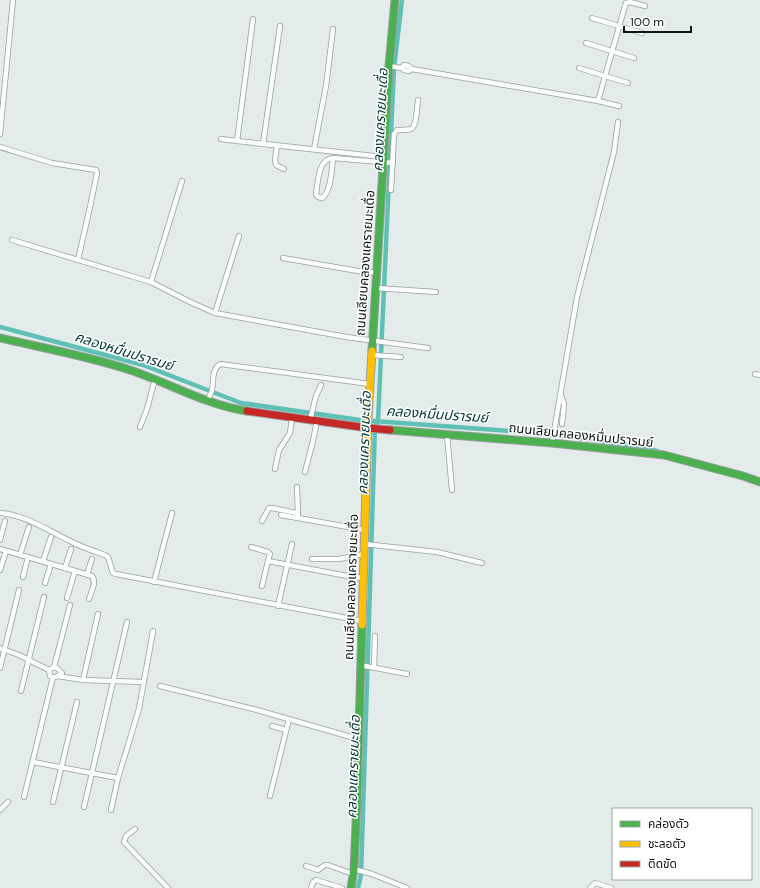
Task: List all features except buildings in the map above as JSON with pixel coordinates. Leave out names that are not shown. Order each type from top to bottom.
[{"type":"street","points":[[0,134],[13,0]]},
{"type":"street","name":"ถนนเลียบคลองแครายมะเดื่อ","points":[[351,888],[357,871],[358,739],[368,666],[362,621],[364,554],[369,545],[365,530],[371,425],[370,384],[376,356],[377,341],[380,288],[377,273],[387,162],[395,0]]},
{"type":"street","points":[[598,100],[626,3],[630,2],[645,6]]},
{"type":"street","points":[[592,18],[642,34]]},
{"type":"street","points":[[237,141],[253,19]]},
{"type":"street","points":[[263,144],[280,26]]},
{"type":"street","points":[[314,149],[324,94],[333,28]]},
{"type":"street","points":[[586,43],[634,58]]},
{"type":"street","points":[[392,66],[409,71],[412,69],[598,100],[619,106]]},
{"type":"street","points":[[579,68],[628,83]]},
{"type":"street","points":[[391,190],[387,162],[395,131],[413,128],[418,100]]},
{"type":"street","points":[[553,439],[578,297],[614,152],[618,122]]},
{"type":"street","points":[[221,139],[314,149],[387,162]]},
{"type":"street","points":[[277,146],[275,160],[276,165],[284,169]]},
{"type":"street","points":[[0,147],[52,163],[96,170],[90,208],[78,260]]},
{"type":"street","points":[[333,158],[328,189],[324,197],[318,197],[316,194],[320,172],[324,162],[328,158],[333,158],[387,162]]},
{"type":"street","points":[[320,172],[331,174]]},
{"type":"street","points":[[151,282],[182,181]]},
{"type":"street","points":[[215,313],[239,236]]},
{"type":"street","points":[[12,240],[151,282],[215,313],[377,341],[428,348]]},
{"type":"street","points":[[282,258],[377,273]]},
{"type":"street","points":[[380,288],[436,292]]},
{"type":"street","name":"ถนนเลียบคลองหมื่นปรารมย์","points":[[0,338],[130,370],[209,398],[227,407],[239,410],[292,418],[312,417],[447,434],[553,439],[664,455],[760,482]]},
{"type":"street","points":[[376,356],[401,358]]},
{"type":"street","points":[[209,398],[212,390],[216,366],[220,364],[370,384]]},
{"type":"street","points":[[140,427],[149,403],[155,380]]},
{"type":"street","points":[[306,472],[311,452],[312,417],[321,385]]},
{"type":"street","points":[[561,395],[564,404],[562,424]]},
{"type":"street","points":[[275,469],[279,450],[290,433],[292,418]]},
{"type":"street","points":[[447,434],[452,490]]},
{"type":"street","points":[[296,487],[297,513],[299,518]]},
{"type":"street","points":[[262,521],[269,508],[297,513]]},
{"type":"street","points":[[0,513],[39,524],[70,541],[105,555],[108,557],[112,573],[362,621]]},
{"type":"street","points":[[154,582],[172,513]]},
{"type":"street","points":[[281,515],[365,530]]},
{"type":"street","points":[[0,540],[5,521]]},
{"type":"street","points":[[20,555],[29,527]]},
{"type":"street","points":[[43,562],[51,537]]},
{"type":"street","points":[[278,606],[292,544]]},
{"type":"street","points":[[369,545],[436,552],[482,563]]},
{"type":"street","points":[[251,547],[270,554],[262,586]]},
{"type":"street","points":[[0,549],[92,576],[94,578],[94,582],[89,600]]},
{"type":"street","points":[[66,568],[71,549]]},
{"type":"street","points":[[0,570],[6,551]]},
{"type":"street","points":[[312,559],[339,559],[364,554]]},
{"type":"street","points":[[23,577],[28,557]]},
{"type":"street","points":[[87,574],[92,559]]},
{"type":"street","points":[[268,561],[363,578]]},
{"type":"street","points":[[45,584],[50,564]]},
{"type":"street","points":[[67,598],[75,571]]},
{"type":"street","points":[[0,668],[2,649],[19,590]]},
{"type":"street","points":[[21,691],[44,597]]},
{"type":"street","points":[[49,670],[54,667],[70,605]]},
{"type":"street","points":[[83,680],[98,614]]},
{"type":"street","points":[[84,807],[127,622]]},
{"type":"street","points":[[111,810],[118,778],[139,709],[153,631]]},
{"type":"street","points":[[375,636],[368,666],[406,674]]},
{"type":"street","points":[[2,649],[29,659],[49,670],[49,673],[53,677]]},
{"type":"street","points":[[54,667],[62,673],[58,676]]},
{"type":"street","points":[[53,677],[58,676],[83,680],[113,682],[144,682]]},
{"type":"street","points":[[24,797],[53,677]]},
{"type":"street","points":[[160,686],[289,719],[358,739]]},
{"type":"street","points":[[53,802],[77,702]]},
{"type":"street","points":[[270,796],[289,719]]},
{"type":"street","points":[[272,726],[286,730]]},
{"type":"street","points":[[33,762],[118,778]]},
{"type":"street","points":[[0,810],[8,802]]},
{"type":"street","points":[[135,829],[126,836],[124,842],[168,888]]},
{"type":"street","points":[[306,866],[318,870],[325,865],[328,865],[357,871],[407,888]]},
{"type":"street","points":[[311,888],[313,882],[316,880],[342,888]]},
{"type":"street","points":[[590,888],[595,883],[611,888]]},
{"type":"waterway","name":"คลองแครายมะเดื่อ","points":[[358,888],[361,875],[375,426],[378,421],[394,68],[402,0]]},
{"type":"waterway","name":"คลองหมื่นปรารมย์","points":[[0,327],[143,365],[241,403],[360,420],[551,434],[657,451]]},
{"type":"traffic: fast","points":[[372,351],[389,66],[395,0]]},
{"type":"traffic: fast","points":[[0,338],[82,356],[114,365],[145,375],[202,399],[247,411]]},
{"type":"traffic: fast","points":[[390,430],[552,443],[664,455],[760,482]]},
{"type":"traffic: fast","points":[[351,888],[354,869],[357,801],[362,625]]},
{"type":"traffic: slow","points":[[362,625],[368,418],[372,351]]},
{"type":"traffic: jam","points":[[247,411],[390,430]]}]
